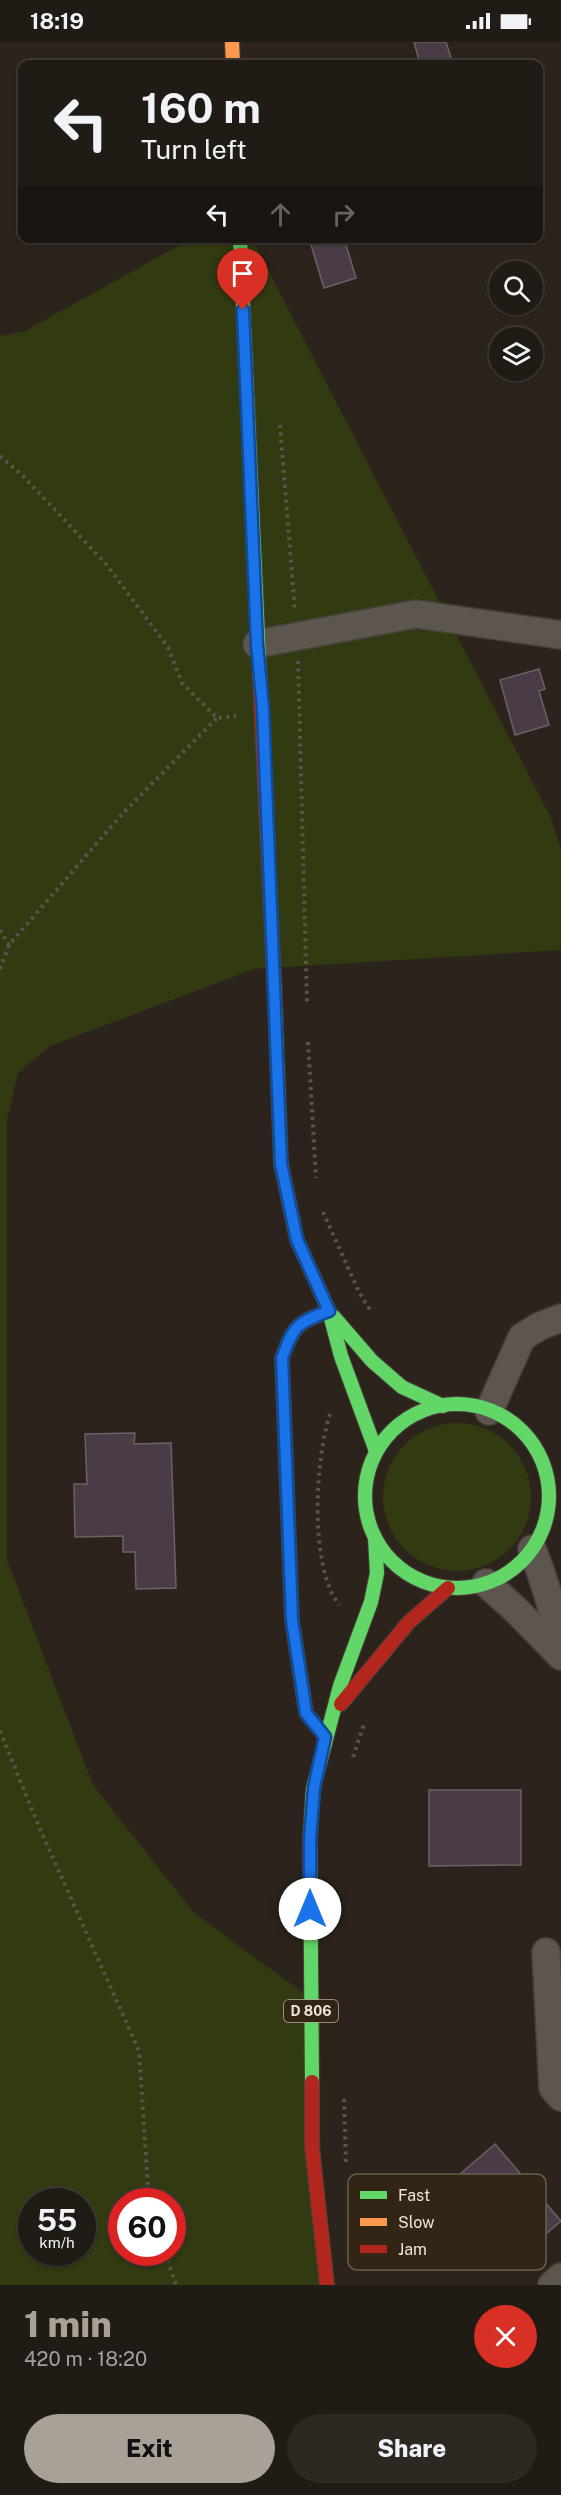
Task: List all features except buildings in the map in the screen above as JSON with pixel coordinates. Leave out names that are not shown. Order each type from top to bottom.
[{"type":"main road","points":[[232,42],[233,60]]},
{"type":"main road","points":[[240,243],[257,644],[263,709],[281,1164],[297,1240],[329,1311],[341,1356],[376,1451]]},
{"type":"main road","points":[[329,1311],[372,1361],[402,1387],[443,1406]]},
{"type":"main road","points":[[463,1405],[489,1411],[501,1415],[516,1426],[537,1450],[546,1475],[549,1494],[542,1532],[532,1549],[512,1570],[486,1583],[467,1588],[448,1588],[429,1584],[405,1571],[385,1553],[375,1538],[365,1503],[366,1485],[376,1451],[392,1432],[424,1410],[463,1405]]},
{"type":"main road","points":[[537,1450],[556,1449]]},
{"type":"main road","points":[[547,1514],[561,1506]]},
{"type":"main road","name":"D 806","points":[[327,2285],[312,2147],[310,1839],[314,1788],[325,1737],[340,1686],[371,1602],[377,1574],[375,1538]]},
{"type":"main road","name":"D 806","points":[[332,1715],[409,1622],[448,1588]]},
{"type":"street","points":[[257,644],[416,614],[561,635]]},
{"type":"street","points":[[489,1411],[522,1337],[540,1326],[561,1318]]},
{"type":"street","points":[[532,1549],[541,1569],[551,1610],[561,1634]]},
{"type":"street","points":[[486,1583],[561,1656]]},
{"type":"street","points":[[546,1952],[553,2088],[561,2097]]},
{"type":"street","points":[[552,2285],[561,2277]]},
{"type":"lane","points":[[325,1737],[306,1713],[292,1620],[282,1358],[292,1330],[313,1317],[329,1311]]},
{"type":"path","points":[[280,421],[297,638],[307,1012]]},
{"type":"path","points":[[0,456],[24,477],[105,563],[168,647],[182,683],[217,718]]},
{"type":"path","points":[[0,969],[9,945],[123,813],[217,718],[237,716],[263,709]]},
{"type":"path","points":[[0,930],[9,945]]},
{"type":"path","points":[[308,1035],[317,1188]]},
{"type":"path","points":[[322,1210],[359,1292],[375,1318]]},
{"type":"path","points":[[353,1386],[331,1411],[324,1432],[318,1474],[318,1519],[327,1585],[338,1605],[363,1620]]},
{"type":"path","points":[[351,1766],[360,1733],[366,1722]]},
{"type":"path","points":[[0,1731],[40,1829],[139,2051],[148,2188]]},
{"type":"path","points":[[344,2089],[346,2171]]},
{"type":"path","points":[[169,2266],[176,2285]]},
{"type":"green space","points":[[184,243],[254,243],[551,818],[561,850],[561,950],[254,969],[50,1046],[18,1073],[7,1120],[7,1560],[93,1785],[194,1913],[320,2005],[321,2285],[0,2285],[0,336],[23,332]]},
{"type":"green space","points":[[457,1423],[485,1429],[509,1445],[525,1469],[531,1497],[525,1525],[509,1549],[485,1565],[457,1571],[429,1565],[405,1549],[389,1525],[383,1497],[389,1469],[405,1445],[429,1429]]},
{"type":"traffic: fast","points":[[240,243],[260,681]]},
{"type":"traffic: fast","points":[[274,978],[281,1164],[297,1240],[329,1311],[341,1356],[376,1451]]},
{"type":"traffic: fast","points":[[334,1317],[372,1361],[402,1387],[443,1406]]},
{"type":"traffic: fast","points":[[457,1404],[492,1411],[522,1431],[542,1461],[549,1496],[542,1531],[522,1561],[492,1581],[457,1588],[422,1581],[392,1561],[372,1531],[365,1496],[372,1461],[392,1431],[422,1411],[457,1404]]},
{"type":"traffic: fast","points":[[312,2082],[310,1839],[313,1789],[340,1686],[371,1602],[377,1573],[375,1538]]},
{"type":"traffic: slow","points":[[232,42],[233,60]]},
{"type":"traffic: jam","points":[[260,681],[274,978]]},
{"type":"traffic: jam","points":[[341,1704],[409,1622],[448,1588]]},
{"type":"traffic: jam","points":[[312,2082],[312,2147],[327,2285]]},
{"type":"route","points":[[243,310],[257,644],[263,709],[281,1164],[297,1240],[329,1311],[313,1317],[292,1330],[282,1358],[292,1620],[306,1713],[325,1737],[314,1788],[310,1839],[310,1909]]}]
